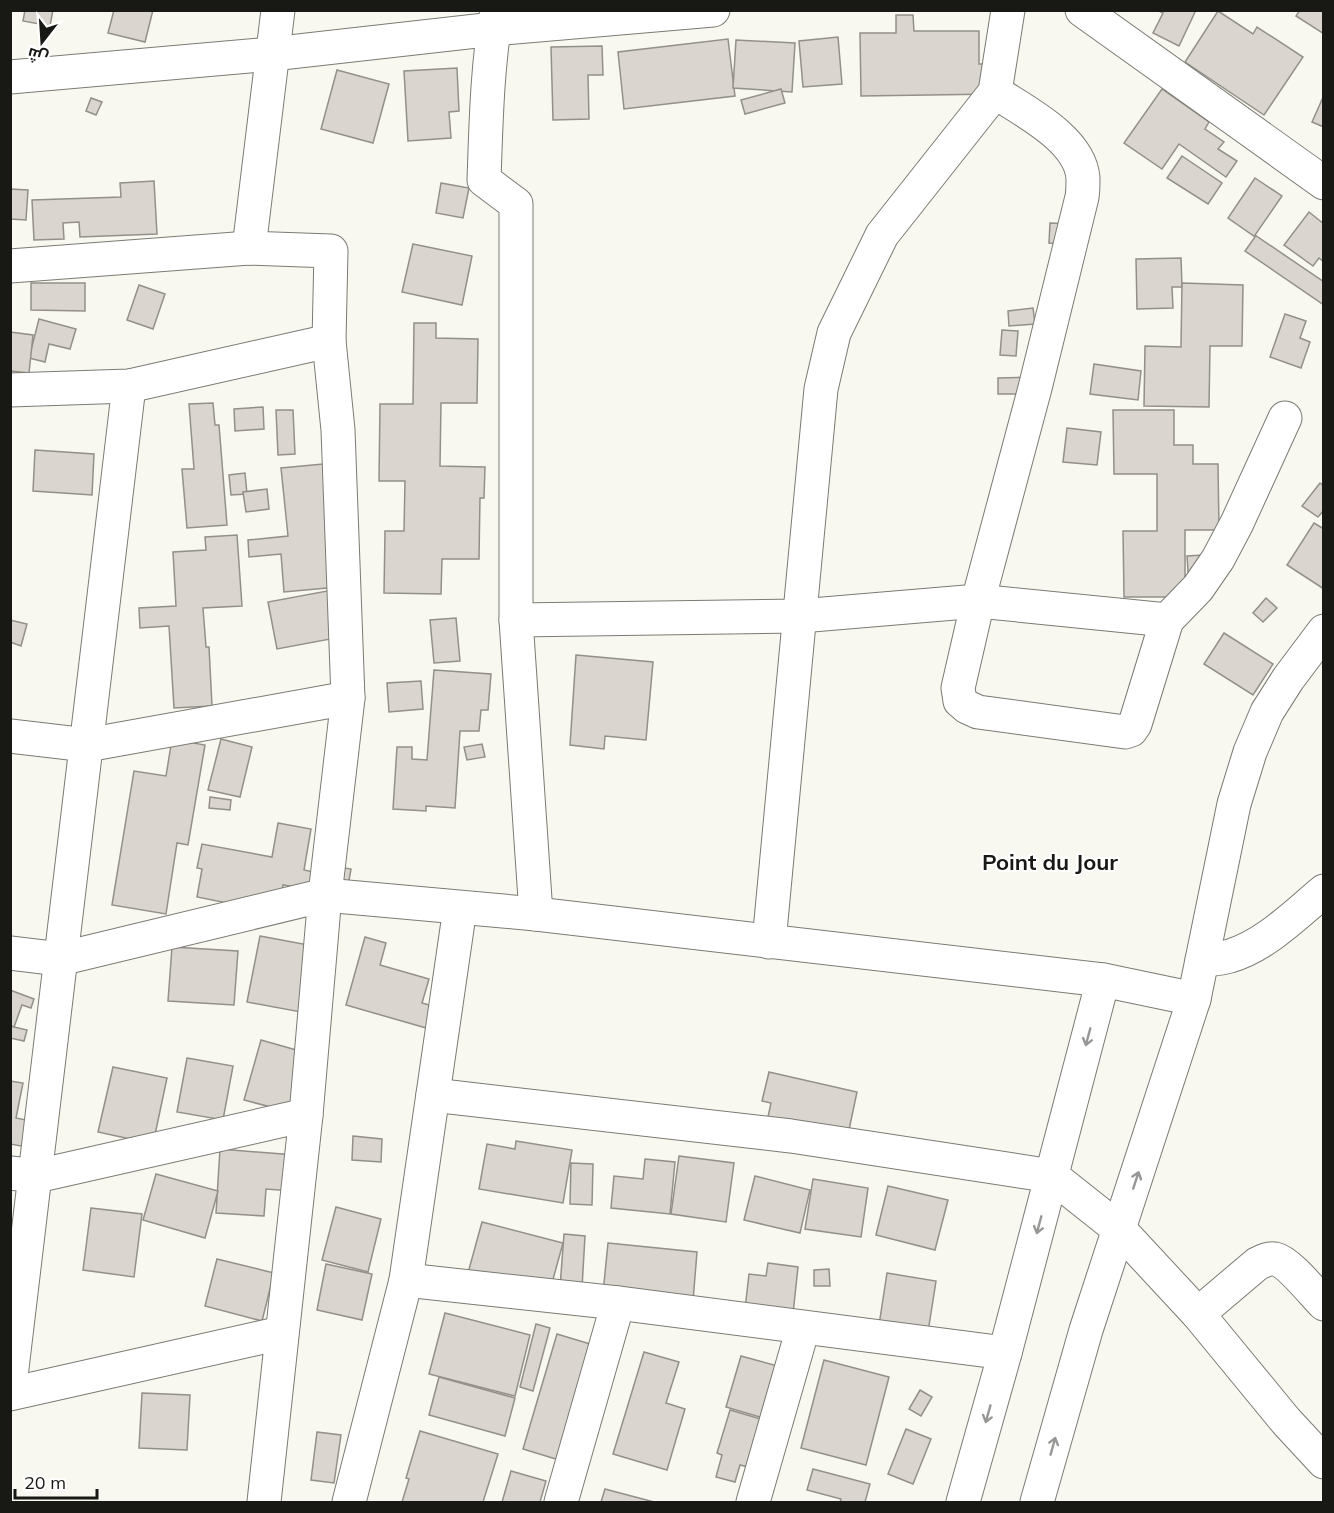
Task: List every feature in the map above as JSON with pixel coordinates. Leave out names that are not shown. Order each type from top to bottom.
[{"type":"street","points":[[249,248],[278,10]]},
{"type":"street","points":[[10,77],[272,54],[496,20],[713,10]]},
{"type":"street","points":[[769,942],[821,389],[834,333],[882,235],[995,92],[1008,10]]},
{"type":"street","points":[[1082,10],[1323,183]]},
{"type":"street","points":[[496,20],[486,118],[484,180],[516,204],[516,620],[536,914]]},
{"type":"street","points":[[995,92],[1060,135],[1075,156],[1083,176],[1082,197],[1035,388],[978,601],[958,688],[960,701],[978,712],[1125,732],[1131,730],[1136,724],[1167,620],[1198,588],[1218,559],[1285,418]]},
{"type":"street","points":[[10,266],[249,248],[331,251],[329,341],[338,430],[348,698],[325,895],[306,1115],[264,1503]]},
{"type":"street","points":[[10,390],[129,386],[329,341]]},
{"type":"street","points":[[10,1385],[24,1174],[60,959],[129,386]]},
{"type":"street","points":[[516,620],[800,616],[978,601],[1167,620]]},
{"type":"street","points":[[1037,1503],[1086,1330],[1194,999],[1234,804],[1250,752],[1267,712],[1323,631]]},
{"type":"street","points":[[10,736],[87,745],[348,698]]},
{"type":"street","points":[[1202,960],[1228,957],[1248,950],[1266,939],[1323,891]]},
{"type":"street","points":[[10,953],[60,959],[325,895],[536,914],[1103,980],[1194,999]]},
{"type":"street","points":[[349,1503],[406,1280],[460,908]]},
{"type":"street","points":[[963,1503],[1103,980]]},
{"type":"street","points":[[434,1095],[791,1137],[1052,1176],[1120,1230],[1198,1314],[1286,1421],[1323,1462]]},
{"type":"street","points":[[24,1174],[306,1115]]},
{"type":"street","points":[[1198,1314],[1267,1258],[1277,1259],[1290,1269],[1323,1304]]},
{"type":"street","points":[[406,1280],[618,1303],[1005,1353]]},
{"type":"street","points":[[561,1503],[618,1303]]},
{"type":"street","points":[[753,1503],[803,1328]]},
{"type":"street","points":[[10,1394],[281,1333]]},
{"type":"building","points":[[25,10],[53,10],[50,26],[23,21]]},
{"type":"building","points":[[114,10],[153,10],[145,42],[108,33]]},
{"type":"building","points":[[1157,10],[1196,10],[1179,46],[1153,33],[1163,13]]},
{"type":"building","points":[[1300,10],[1324,10],[1324,34],[1296,16]]},
{"type":"building","points":[[1218,11],[1253,34],[1257,27],[1303,57],[1264,115],[1185,62]]},
{"type":"building","points":[[896,15],[913,15],[914,31],[979,31],[979,64],[995,64],[996,94],[861,96],[860,33],[896,33]]},
{"type":"building","points":[[838,37],[842,84],[803,87],[799,41]]},
{"type":"building","points":[[728,39],[735,96],[624,109],[618,52]]},
{"type":"building","points":[[736,40],[795,43],[792,92],[733,88]]},
{"type":"building","points":[[602,46],[603,75],[588,75],[589,119],[553,120],[551,47]]},
{"type":"building","points":[[457,68],[459,111],[449,112],[451,138],[408,141],[404,71]]},
{"type":"building","points":[[337,70],[389,84],[373,143],[321,129]]},
{"type":"building","points":[[781,89],[785,103],[745,114],[741,100]]},
{"type":"building","points":[[1162,89],[1209,122],[1205,129],[1224,142],[1218,149],[1237,161],[1226,177],[1179,144],[1162,169],[1124,143]]},
{"type":"building","points":[[1324,95],[1324,127],[1312,122]]},
{"type":"building","points":[[91,98],[102,102],[96,115],[86,111]]},
{"type":"building","points":[[1182,156],[1222,183],[1208,204],[1167,178]]},
{"type":"building","points":[[1255,178],[1282,196],[1255,235],[1324,282],[1324,305],[1245,251],[1255,237],[1228,218]]},
{"type":"building","points":[[154,181],[157,234],[80,237],[79,222],[63,223],[64,239],[34,240],[32,200],[121,197],[120,183]]},
{"type":"building","points":[[441,183],[469,188],[463,218],[436,213]]},
{"type":"building","points":[[10,189],[28,190],[26,220],[10,219]]},
{"type":"building","points":[[1309,212],[1324,224],[1324,262],[1319,258],[1313,266],[1284,245]]},
{"type":"building","points":[[1050,223],[1072,224],[1071,245],[1049,243]]},
{"type":"building","points":[[413,244],[472,256],[462,305],[402,292]]},
{"type":"building","points":[[1181,258],[1182,287],[1172,287],[1173,308],[1137,309],[1136,259]]},
{"type":"building","points":[[31,283],[85,283],[85,311],[31,310]]},
{"type":"building","points":[[1182,283],[1243,285],[1242,346],[1210,346],[1209,407],[1144,406],[1145,346],[1181,347]]},
{"type":"building","points":[[139,285],[165,294],[153,329],[127,320]]},
{"type":"building","points":[[1033,308],[1035,324],[1009,326],[1008,311]]},
{"type":"building","points":[[1285,314],[1306,321],[1300,338],[1310,342],[1301,368],[1270,357]]},
{"type":"building","points":[[39,319],[76,329],[70,349],[49,344],[45,362],[29,358]]},
{"type":"building","points":[[414,323],[436,323],[436,338],[478,339],[477,403],[441,403],[440,466],[485,467],[484,498],[480,498],[479,559],[442,559],[441,594],[384,593],[385,531],[404,531],[405,481],[379,481],[380,404],[413,404]]},
{"type":"building","points":[[1002,330],[1018,331],[1016,356],[1000,355]]},
{"type":"building","points":[[10,332],[33,335],[29,373],[10,371]]},
{"type":"building","points":[[1094,364],[1141,371],[1138,400],[1090,394]]},
{"type":"building","points":[[1034,377],[1035,394],[998,394],[998,378]]},
{"type":"building","points":[[213,403],[215,425],[219,425],[227,525],[187,528],[182,469],[194,469],[189,404]]},
{"type":"building","points":[[263,407],[264,429],[235,431],[234,409]]},
{"type":"building","points":[[276,410],[293,410],[295,454],[278,455]]},
{"type":"building","points":[[1113,410],[1174,410],[1174,445],[1193,445],[1193,464],[1218,464],[1219,530],[1185,530],[1185,597],[1124,597],[1123,531],[1157,531],[1157,474],[1114,474]]},
{"type":"building","points":[[1067,428],[1101,432],[1097,465],[1063,462]]},
{"type":"building","points":[[35,450],[94,454],[92,495],[33,491]]},
{"type":"building","points":[[323,464],[338,587],[284,592],[281,554],[249,557],[248,540],[288,536],[281,468]]},
{"type":"building","points":[[245,473],[247,494],[231,495],[229,475]]},
{"type":"building","points":[[1320,483],[1324,486],[1324,510],[1318,517],[1302,506]]},
{"type":"building","points":[[267,489],[269,509],[246,512],[243,492]]},
{"type":"building","points":[[1314,523],[1324,529],[1324,589],[1287,565]]},
{"type":"building","points":[[237,535],[242,606],[203,608],[206,647],[209,647],[212,706],[174,708],[169,626],[140,628],[139,608],[176,606],[173,552],[206,550],[205,537]]},
{"type":"building","points":[[1203,555],[1189,587],[1187,556]]},
{"type":"building","points":[[343,588],[352,635],[277,649],[268,602]]},
{"type":"building","points":[[1266,598],[1277,608],[1263,622],[1253,613]]},
{"type":"building","points":[[456,618],[460,661],[434,663],[430,620]]},
{"type":"building","points":[[10,620],[27,624],[21,646],[10,642]]},
{"type":"building","points":[[1224,633],[1273,664],[1253,695],[1204,664]]},
{"type":"building","points":[[576,655],[653,662],[646,740],[605,736],[604,749],[570,745]]},
{"type":"building","points":[[434,670],[491,674],[488,710],[481,710],[479,731],[460,731],[455,808],[426,806],[426,811],[393,809],[397,747],[412,747],[412,759],[427,760]]},
{"type":"building","points":[[421,681],[423,709],[389,712],[387,683]]},
{"type":"building","points":[[172,739],[205,745],[188,845],[177,843],[166,914],[112,905],[134,771],[166,776]]},
{"type":"building","points":[[221,739],[252,747],[240,797],[208,790]]},
{"type":"building","points":[[482,744],[485,757],[467,760],[464,747]]},
{"type":"building","points":[[210,797],[231,800],[230,810],[209,808]]},
{"type":"building","points":[[278,823],[311,829],[304,870],[332,876],[334,866],[351,869],[346,897],[283,885],[278,913],[197,897],[202,869],[197,868],[202,844],[272,857]]},
{"type":"building","points":[[260,936],[330,949],[317,1015],[247,1002]]},
{"type":"building","points":[[365,937],[386,943],[380,965],[429,979],[422,1003],[447,1010],[440,1032],[346,1005]]},
{"type":"building","points":[[172,947],[238,951],[234,1005],[168,1001]]},
{"type":"building","points":[[10,990],[34,999],[31,1008],[22,1005],[14,1027],[10,1026]]},
{"type":"building","points":[[10,1026],[27,1030],[24,1041],[10,1038]]},
{"type":"building","points":[[261,1040],[307,1053],[290,1112],[244,1100]]},
{"type":"building","points":[[187,1058],[233,1066],[223,1120],[177,1112]]},
{"type":"building","points":[[113,1067],[167,1078],[153,1144],[98,1132]]},
{"type":"building","points":[[769,1072],[857,1092],[846,1144],[766,1126],[771,1103],[762,1101]]},
{"type":"building","points":[[10,1081],[23,1083],[16,1118],[31,1121],[26,1147],[10,1144]]},
{"type":"building","points":[[353,1136],[382,1139],[381,1162],[352,1160]]},
{"type":"building","points":[[516,1141],[572,1150],[563,1203],[479,1189],[487,1144],[515,1149]]},
{"type":"building","points":[[220,1149],[295,1155],[292,1191],[266,1189],[264,1216],[216,1213]]},
{"type":"building","points":[[679,1156],[734,1163],[726,1222],[671,1214]]},
{"type":"building","points":[[645,1159],[675,1162],[670,1214],[611,1208],[614,1176],[643,1179]]},
{"type":"building","points":[[571,1163],[593,1164],[592,1205],[570,1204]]},
{"type":"building","points":[[156,1174],[218,1191],[205,1238],[143,1220]]},
{"type":"building","points":[[755,1176],[810,1190],[800,1233],[744,1220]]},
{"type":"building","points":[[813,1179],[868,1188],[861,1237],[805,1229]]},
{"type":"building","points":[[888,1186],[948,1200],[935,1250],[876,1235]]},
{"type":"building","points":[[336,1207],[381,1219],[368,1272],[322,1260]]},
{"type":"building","points":[[91,1208],[142,1214],[134,1277],[83,1270]]},
{"type":"building","points":[[482,1222],[563,1243],[552,1283],[468,1273]]},
{"type":"building","points":[[564,1234],[585,1236],[582,1288],[560,1287]]},
{"type":"building","points":[[608,1243],[697,1252],[693,1301],[603,1293]]},
{"type":"building","points":[[217,1259],[274,1273],[262,1321],[205,1306]]},
{"type":"building","points":[[768,1263],[798,1267],[793,1314],[745,1309],[749,1274],[766,1276]]},
{"type":"building","points":[[326,1264],[372,1274],[362,1320],[317,1310]]},
{"type":"building","points":[[829,1269],[830,1286],[814,1286],[814,1270]]},
{"type":"building","points":[[887,1273],[936,1281],[928,1332],[879,1325]]},
{"type":"building","points":[[445,1313],[530,1335],[515,1396],[429,1374]]},
{"type":"building","points":[[536,1324],[550,1328],[533,1391],[520,1387]]},
{"type":"building","points":[[557,1334],[610,1350],[569,1463],[523,1449]]},
{"type":"building","points":[[644,1352],[679,1362],[666,1403],[685,1409],[667,1470],[613,1454]]},
{"type":"building","points":[[741,1356],[796,1371],[780,1423],[726,1407]]},
{"type":"building","points":[[824,1360],[889,1377],[866,1465],[801,1448]]},
{"type":"building","points":[[439,1377],[515,1398],[505,1436],[429,1415]]},
{"type":"building","points":[[920,1390],[932,1397],[921,1416],[909,1409]]},
{"type":"building","points":[[142,1393],[190,1395],[187,1450],[139,1448]]},
{"type":"building","points":[[730,1410],[774,1423],[761,1470],[740,1465],[735,1482],[716,1477],[722,1455],[717,1453]]},
{"type":"building","points":[[906,1429],[931,1439],[913,1484],[888,1474]]},
{"type":"building","points":[[420,1431],[498,1454],[483,1502],[402,1502],[409,1479],[406,1478]]},
{"type":"building","points":[[317,1432],[341,1435],[334,1483],[311,1480]]},
{"type":"building","points":[[813,1469],[870,1484],[865,1502],[840,1502],[841,1499],[807,1490]]},
{"type":"building","points":[[511,1471],[546,1481],[540,1502],[502,1502]]},
{"type":"building","points":[[605,1489],[654,1502],[601,1502]]},
{"type":"district","name":"Point du Jour","points":[[1050,862]]}]
